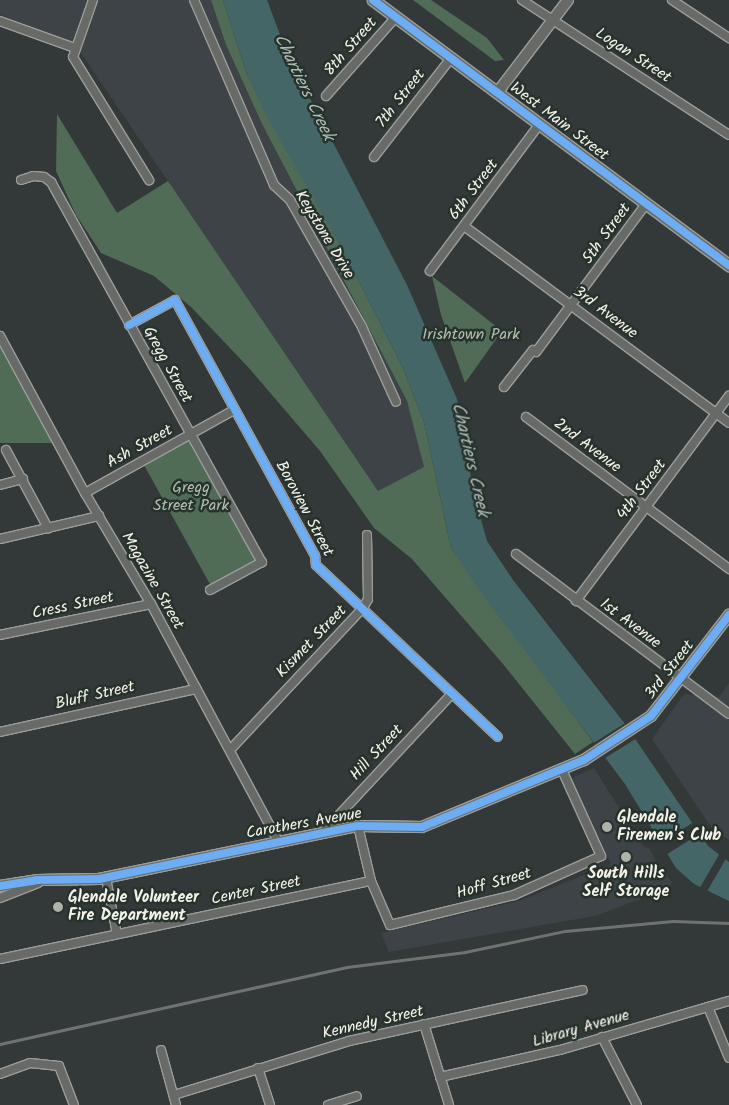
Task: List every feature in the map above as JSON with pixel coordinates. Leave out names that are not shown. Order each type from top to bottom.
[{"type":"main road","name":"West Main Street","points":[[373,0],[729,266]]},
{"type":"street","points":[[93,0],[72,57],[149,180]]},
{"type":"street","name":"Keystone Drive","points":[[194,0],[274,185],[290,200],[300,216],[362,327],[396,402]]},
{"type":"street","name":"Logan Street","points":[[522,0],[729,135]]},
{"type":"street","points":[[497,93],[568,0]]},
{"type":"street","points":[[672,0],[729,38]]},
{"type":"street","name":"8th Street","points":[[326,96],[396,16]]},
{"type":"street","points":[[0,21],[76,48]]},
{"type":"street","name":"7th Street","points":[[374,157],[451,58]]},
{"type":"street","name":"6th Street","points":[[430,271],[540,125]]},
{"type":"street","name":"Gregg Street","points":[[21,180],[33,176],[44,177],[51,182],[262,562],[210,590]]},
{"type":"street","name":"5th Street","points":[[504,387],[572,306],[646,204]]},
{"type":"street","name":"3rd Avenue","points":[[464,226],[729,423]]},
{"type":"street","name":"Boroview Street","points":[[129,325],[174,300],[315,556],[316,565],[363,608],[451,695],[498,737]]},
{"type":"street","name":"Magazine Street","points":[[0,336],[85,493],[151,604],[278,841]]},
{"type":"street","name":"4th Street","points":[[576,600],[729,396]]},
{"type":"street","name":"Ash Street","points":[[85,493],[234,410]]},
{"type":"street","name":"2nd Avenue","points":[[526,417],[729,569]]},
{"type":"street","points":[[6,450],[48,528]]},
{"type":"street","points":[[0,485],[23,479]]},
{"type":"street","points":[[0,539],[99,516]]},
{"type":"street","name":"Kismet Street","points":[[230,750],[363,608],[368,599],[367,535]]},
{"type":"street","name":"1st Avenue","points":[[516,554],[729,714]]},
{"type":"street","name":"Cress Street","points":[[0,635],[151,604]]},
{"type":"street","name":"3rd Street","points":[[600,750],[658,710],[729,615]]},
{"type":"street","name":"Bluff Street","points":[[0,732],[196,689]]},
{"type":"street","name":"Hill Street","points":[[324,831],[375,773],[451,695]]},
{"type":"street","name":"Carothers Avenue","points":[[0,886],[44,879],[106,878],[324,831],[358,826],[422,827],[562,770],[600,750]]},
{"type":"street","name":"Hoff Street","points":[[371,881],[390,925],[514,895],[601,856],[562,770]]},
{"type":"street","points":[[358,826],[371,881]]},
{"type":"street","points":[[106,878],[117,934]]},
{"type":"street","points":[[0,898],[44,879]]},
{"type":"street","name":"Center Street","points":[[0,959],[371,881]]},
{"type":"street","name":"Kennedy Street","points":[[174,1095],[348,1041],[582,990]]},
{"type":"street","name":"Library Avenue","points":[[440,1077],[602,1038],[729,1001]]},
{"type":"street","points":[[708,1007],[729,1058]]},
{"type":"street","points":[[424,1024],[449,1105]]},
{"type":"street","points":[[602,1038],[637,1105]]},
{"type":"street","points":[[161,1050],[176,1105]]},
{"type":"street","points":[[0,1074],[30,1063],[59,1066],[74,1105]]},
{"type":"street","points":[[258,1068],[270,1105]]},
{"type":"street","points":[[328,1105],[357,1096]]},
{"type":"shaded area","points":[[0,0],[211,0],[226,45],[263,126],[407,401],[425,467],[378,491],[81,53],[0,14]]},
{"type":"shaded area","points":[[729,683],[729,840],[711,827],[652,739],[684,694],[719,697]]},
{"type":"shaded area","points":[[594,768],[643,846],[650,849],[659,867],[672,882],[670,888],[595,916],[389,952],[381,933],[519,901],[611,864],[569,779]]},
{"type":"green space","points":[[211,0],[223,0],[247,75],[343,250],[402,366],[424,422],[451,548],[593,742],[575,754],[503,664],[412,559],[374,528],[320,451],[248,367],[191,307],[154,276],[101,253],[76,215],[56,171],[57,114],[117,213],[168,181],[378,491],[424,467],[407,401],[263,126],[226,45]]},
{"type":"green space","points":[[413,0],[431,0],[487,38],[504,60],[495,61]]},
{"type":"green space","name":"Irishtown Park","points":[[432,276],[502,331],[465,383],[441,315]]},
{"type":"green space","points":[[0,342],[54,443],[0,443]]},
{"type":"green space","name":"Gregg Street Park","points":[[189,439],[257,561],[211,587],[144,464]]},
{"type":"water","name":"Chartiers Creek","points":[[223,0],[267,0],[288,56],[407,285],[457,399],[474,494],[487,541],[513,580],[625,724],[708,846],[729,862],[729,901],[694,884],[676,868],[625,784],[479,590],[451,548],[424,422],[402,366],[343,250],[268,119],[247,75]]},
{"type":"pier","points":[[627,722],[637,738],[601,760],[591,744]]},
{"type":"pier","points":[[694,822],[701,833],[665,855],[658,844]]},
{"type":"pier","points":[[720,853],[727,857],[705,895],[698,891]]},
{"type":"railway","points":[[0,1044],[347,967],[465,952],[565,931],[673,921],[729,923]]},
{"type":"cycle path","points":[[373,0],[729,265]]},
{"type":"cycle path","points":[[129,325],[175,300],[315,556],[316,565],[498,737]]},
{"type":"cycle path","points":[[0,886],[37,880],[99,879],[358,826],[422,827],[584,760],[651,716],[729,615]]},
{"type":"place","name":"Glendale Firemen's Club","points":[[607,827]]},
{"type":"place","name":"South Hills Self Storage","points":[[626,857]]},
{"type":"place","name":"Glendale Volunteer Fire Department","points":[[58,907]]}]
